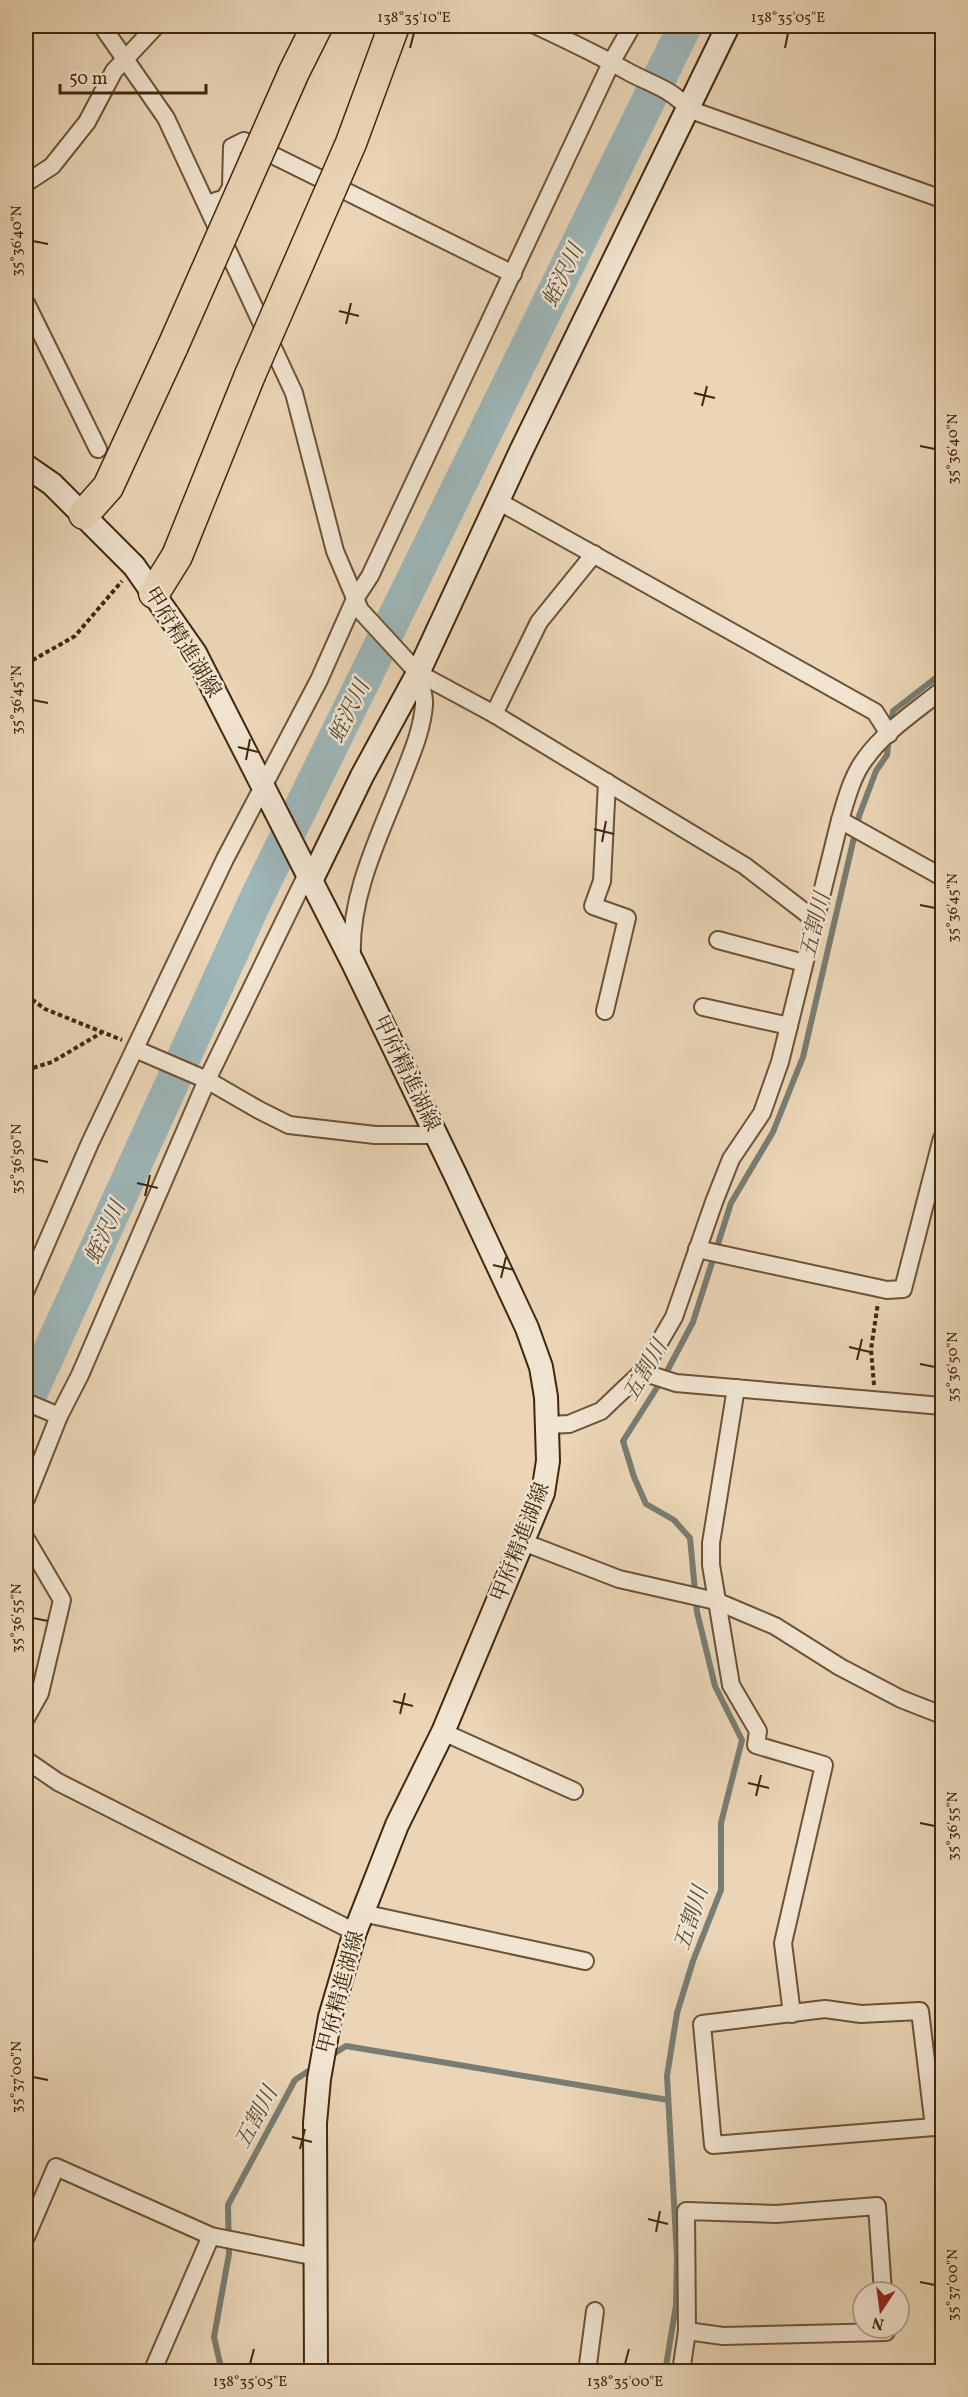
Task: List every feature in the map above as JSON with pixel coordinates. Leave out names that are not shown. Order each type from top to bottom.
[{"type":"highway","points":[[84,514],[108,487],[294,72],[317,26]]},
{"type":"highway","points":[[154,593],[177,556],[250,375],[351,143],[394,26]]},
{"type":"main road","points":[[307,875],[362,776],[413,668],[498,501],[683,103],[728,26]]},
{"type":"main road","name":"甲府精進湖線","points":[[26,466],[52,484],[134,566],[195,653],[353,963],[526,1328],[541,1367],[548,1425],[549,1461],[543,1493],[443,1732],[397,1825],[358,1923],[330,2017],[319,2079],[315,2123],[316,2372]]},
{"type":"street","points":[[102,26],[166,118],[294,393],[335,551],[358,604],[413,668],[494,714],[745,866],[815,920]]},
{"type":"street","points":[[26,183],[52,166],[87,122],[114,70],[156,26]]},
{"type":"street","points":[[537,26],[618,66],[683,103],[942,199]]},
{"type":"street","points":[[26,1290],[90,1143],[140,1051],[225,860],[265,790],[358,604],[513,274],[618,66],[632,26]]},
{"type":"street","points":[[207,204],[225,198],[231,187],[232,147],[244,141],[513,274]]},
{"type":"street","points":[[26,303],[98,449]]},
{"type":"street","points":[[498,501],[875,712],[889,734]]},
{"type":"street","points":[[494,714],[539,622],[594,554]]},
{"type":"street","points":[[353,963],[351,940],[357,904],[369,863],[417,739],[424,703],[413,668]]},
{"type":"street","points":[[548,1425],[569,1424],[601,1411],[642,1372],[674,1317],[731,1159],[762,1113],[780,1062],[848,792],[864,759],[902,721],[942,690]]},
{"type":"street","points":[[605,1011],[627,918],[593,906],[602,881],[607,782]]},
{"type":"street","points":[[840,820],[942,877]]},
{"type":"street","points":[[26,1499],[56,1414],[84,1364],[204,1078],[307,875]]},
{"type":"street","points":[[718,940],[804,963]]},
{"type":"street","points":[[703,1007],[789,1026]]},
{"type":"street","points":[[140,1051],[204,1078],[289,1125],[375,1136],[436,1135]]},
{"type":"street","points":[[697,1249],[881,1288],[903,1289],[942,1138]]},
{"type":"street","points":[[642,1372],[676,1383],[942,1406]]},
{"type":"street","points":[[736,1388],[711,1543],[716,1601],[731,1685],[758,1731],[756,1745],[824,1765],[783,1942],[792,2014]]},
{"type":"street","points":[[26,1401],[56,1414]]},
{"type":"street","points":[[26,1539],[62,1600],[40,1693],[26,1718]]},
{"type":"street","points":[[523,1542],[619,1579],[716,1601],[775,1626],[840,1667],[901,1699],[942,1715]]},
{"type":"street","points":[[443,1732],[574,1791]]},
{"type":"street","points":[[26,1760],[68,1787],[358,1923],[585,1961]]},
{"type":"street","points":[[825,2010],[861,2014],[920,2011],[934,2127],[713,2145],[702,2024],[792,2014],[825,2010]]},
{"type":"street","points":[[26,2237],[56,2167],[214,2237],[316,2257]]},
{"type":"street","points":[[681,2372],[687,2331],[686,2211],[776,2214],[877,2205],[882,2280]]},
{"type":"street","points":[[152,2372],[214,2237]]},
{"type":"street","points":[[586,2372],[595,2311]]},
{"type":"street","points":[[687,2331],[723,2336],[851,2333]]},
{"type":"path","points":[[26,664],[75,636],[134,566]]},
{"type":"path","points":[[26,995],[45,1009],[123,1041],[140,1051]]},
{"type":"path","points":[[26,1070],[52,1062],[102,1033]]},
{"type":"path","points":[[873,1401],[871,1349],[881,1288]]},
{"type":"waterway","name":"蛭沢川","points":[[26,1403],[257,897],[685,26]]},
{"type":"waterway","name":"五割川","points":[[891,725],[893,711],[942,673]]},
{"type":"waterway","name":"五割川","points":[[665,2372],[676,2305],[677,2257],[667,2076],[677,2013],[693,1961],[721,1890],[721,1823],[742,1740],[715,1686],[697,1612],[690,1538],[674,1520],[646,1504],[634,1477],[623,1441],[665,1375],[693,1322],[731,1203],[773,1132],[803,1057],[859,816],[876,771],[887,755],[889,738]]},
{"type":"waterway","name":"五割川","points":[[329,2057],[346,2046],[668,2100]]},
{"type":"waterway","name":"五割川","points":[[222,2372],[214,2337],[229,2254],[228,2205],[295,2080],[316,2066]]}]
